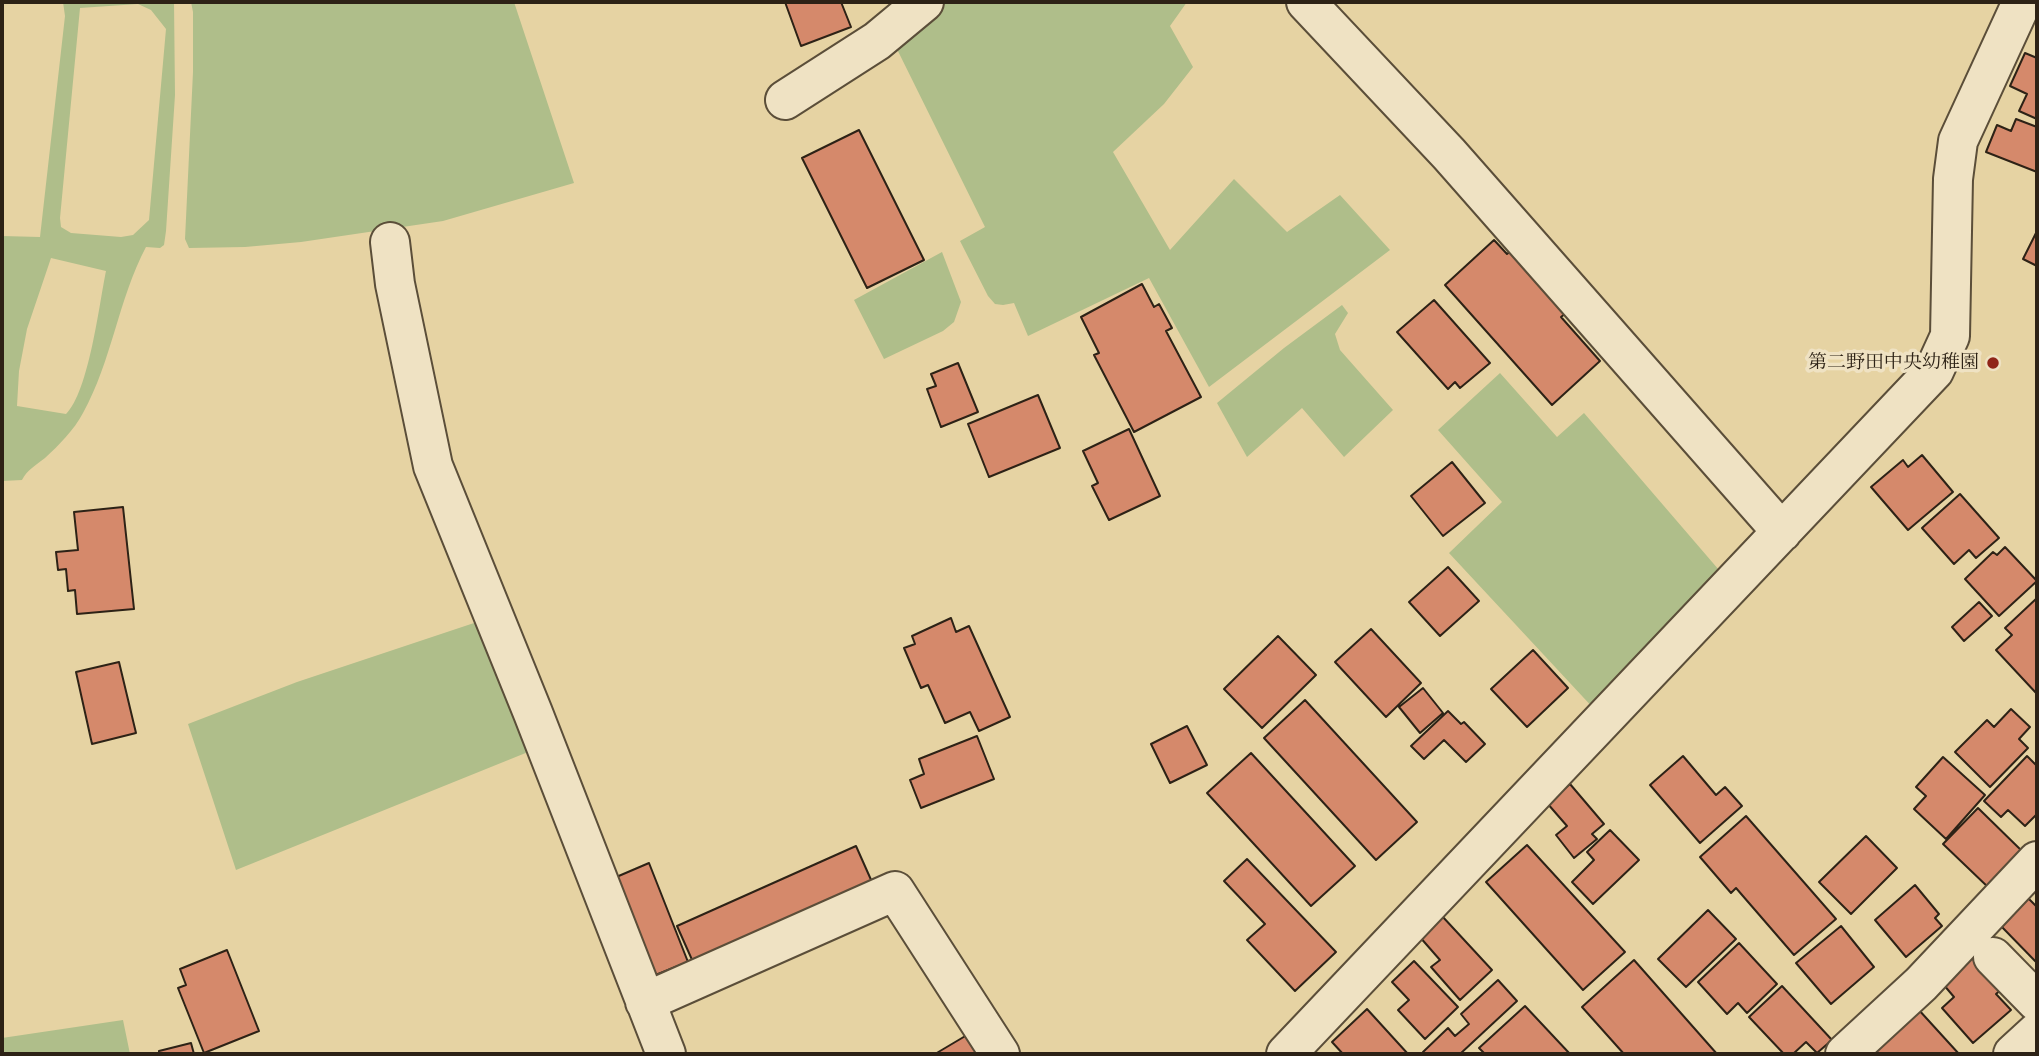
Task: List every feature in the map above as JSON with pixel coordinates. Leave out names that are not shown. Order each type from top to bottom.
[{"type":"street","points":[[785,100],[877,41],[924,2]]},
{"type":"street","points":[[1306,2],[1449,154],[1782,533]]},
{"type":"street","points":[[1286,1054],[1934,371],[1951,336],[1953,179],[1958,141],[2023,23]]},
{"type":"street","points":[[390,242],[433,466],[666,1054]]},
{"type":"street","points":[[1845,1054],[1921,984],[2037,861]]},
{"type":"street","points":[[645,1002],[895,891],[1000,1054]]},
{"type":"street","points":[[1993,957],[2037,1002]]},
{"type":"street","points":[[2013,1054],[2037,1031]]},
{"type":"green space","points":[[63,2],[174,2],[175,95],[166,231],[164,245],[160,248],[146,247],[136,267],[101,373],[79,419],[61,443],[29,470],[22,480],[2,481],[2,236],[40,237],[65,16]],"holes":[[[138,4],[151,10],[166,29],[149,220],[133,235],[121,237],[71,233],[61,227],[60,218],[80,8]],[[51,258],[106,271],[87,368],[74,403],[66,414],[17,406],[19,371],[27,329]]]},
{"type":"green space","points":[[191,2],[514,2],[574,183],[443,221],[301,242],[189,248],[185,239],[193,72]]},
{"type":"green space","points":[[940,2],[1187,2],[1170,26],[1193,67],[1164,104],[1113,152],[1170,250],[1234,179],[1287,232],[1340,195],[1390,250],[1209,387],[1149,278],[1028,336],[1014,303],[995,304],[988,296],[960,241],[985,227],[891,37]]},
{"type":"green space","points":[[942,252],[961,302],[954,322],[943,331],[884,359],[854,300]]},
{"type":"green space","points":[[1342,305],[1348,313],[1335,334],[1340,350],[1393,410],[1344,457],[1302,408],[1247,457],[1217,403]]},
{"type":"green space","points":[[1500,373],[1557,437],[1584,413],[1725,577],[1596,711],[1449,553],[1502,502],[1438,430]]},
{"type":"green space","points":[[486,619],[538,748],[236,870],[188,724],[297,682]]},
{"type":"green space","points":[[123,1020],[130,1054],[2,1054],[2,1038]]},
{"type":"building","points":[[785,2],[841,2],[851,27],[801,46]]},
{"type":"building","points":[[2025,53],[2037,58],[2037,119],[2019,111],[2027,94],[2010,86]]},
{"type":"building","points":[[2016,119],[2037,127],[2037,172],[1986,152],[1997,125],[2011,131]]},
{"type":"building","points":[[859,130],[924,260],[867,288],[802,158]]},
{"type":"building","points":[[2037,231],[2037,266],[2023,259]]},
{"type":"building","points":[[1494,240],[1507,254],[1511,251],[1566,313],[1561,317],[1600,361],[1552,405],[1445,285]]},
{"type":"building","points":[[1142,284],[1154,307],[1159,304],[1172,328],[1166,331],[1201,397],[1134,432],[1094,355],[1099,353],[1081,317]]},
{"type":"building","points":[[1434,300],[1490,363],[1460,388],[1455,382],[1448,389],[1397,332]]},
{"type":"building","points":[[958,363],[978,412],[941,427],[927,389],[936,386],[931,374]]},
{"type":"building","points":[[1038,395],[1060,448],[989,477],[968,424]]},
{"type":"building","points":[[1129,429],[1160,496],[1109,520],[1092,486],[1098,483],[1083,451]]},
{"type":"building","points":[[1922,455],[1953,492],[1908,530],[1871,487],[1903,460],[1908,467]]},
{"type":"building","points":[[1452,462],[1485,503],[1443,536],[1411,496]]},
{"type":"building","points":[[1960,494],[1999,538],[1976,558],[1969,550],[1954,564],[1922,528]]},
{"type":"building","points":[[123,507],[134,609],[77,614],[75,590],[68,591],[66,569],[58,570],[56,552],[78,550],[74,512]]},
{"type":"building","points":[[2005,547],[2037,581],[1999,616],[1965,579],[1993,552],[1997,555]]},
{"type":"building","points":[[1448,567],[1479,601],[1440,636],[1409,602]]},
{"type":"building","points":[[2037,598],[2037,694],[1996,650],[2012,635],[2005,628]]},
{"type":"building","points":[[1979,602],[1992,616],[1964,641],[1952,627]]},
{"type":"building","points":[[951,618],[956,632],[969,626],[1010,717],[979,731],[970,712],[945,723],[928,685],[921,688],[904,648],[915,644],[912,636]]},
{"type":"building","points":[[1371,629],[1421,683],[1386,717],[1335,662]]},
{"type":"building","points":[[1278,636],[1316,675],[1262,728],[1224,689]]},
{"type":"building","points":[[1533,650],[1568,688],[1527,727],[1491,689]]},
{"type":"building","points":[[119,662],[136,733],[92,744],[76,672]]},
{"type":"building","points":[[1423,688],[1443,713],[1420,733],[1399,707]]},
{"type":"building","points":[[1305,700],[1417,822],[1376,860],[1264,738]]},
{"type":"building","points":[[2011,709],[2030,727],[2019,739],[2028,748],[1990,787],[1955,752],[1987,720],[1994,727]]},
{"type":"building","points":[[1448,711],[1461,724],[1464,722],[1485,744],[1466,762],[1444,740],[1424,759],[1411,746]]},
{"type":"building","points":[[1187,726],[1207,765],[1170,783],[1151,744]]},
{"type":"building","points":[[977,736],[994,779],[921,808],[910,780],[924,774],[919,759]]},
{"type":"building","points":[[1251,753],[1355,866],[1311,906],[1207,793]]},
{"type":"building","points":[[1683,756],[1716,795],[1725,787],[1742,806],[1700,843],[1650,785]]},
{"type":"building","points":[[2027,756],[2037,766],[2037,814],[2025,826],[2008,810],[2001,817],[1984,801]]},
{"type":"building","points":[[1943,757],[1985,795],[1946,839],[1914,809],[1926,796],[1916,787]]},
{"type":"building","points":[[1570,784],[1604,824],[1592,834],[1597,839],[1574,858],[1556,835],[1567,826],[1547,803]]},
{"type":"building","points":[[1978,808],[2024,853],[1990,889],[1943,844]]},
{"type":"building","points":[[1746,816],[1836,919],[1794,955],[1736,888],[1731,893],[1700,857]]},
{"type":"building","points":[[1610,830],[1639,860],[1593,904],[1572,882],[1594,860],[1587,852]]},
{"type":"building","points":[[1866,836],[1897,868],[1851,914],[1819,882]]},
{"type":"building","points":[[1527,845],[1625,952],[1583,990],[1486,882]]},
{"type":"building","points":[[856,846],[872,882],[693,962],[677,926]]},
{"type":"building","points":[[1247,859],[1336,952],[1295,991],[1247,940],[1265,924],[1224,881]]},
{"type":"building","points":[[649,863],[688,962],[653,976],[614,878]]},
{"type":"building","points":[[1915,885],[1939,914],[1935,918],[1942,926],[1906,957],[1875,920]]},
{"type":"building","points":[[2027,897],[2037,907],[2037,963],[1999,924]]},
{"type":"building","points":[[1708,910],[1736,939],[1686,987],[1658,959]]},
{"type":"building","points":[[1442,916],[1492,970],[1460,1000],[1431,967],[1440,960],[1419,936]]},
{"type":"building","points":[[1841,926],[1874,967],[1831,1004],[1796,963]]},
{"type":"building","points":[[1739,943],[1777,984],[1747,1013],[1738,1003],[1727,1014],[1698,982]]},
{"type":"building","points":[[227,950],[259,1031],[204,1053],[178,988],[186,985],[180,969]]},
{"type":"building","points":[[1974,956],[2003,988],[1996,994],[2011,1010],[1973,1043],[1942,1008],[1954,997],[1943,984]]},
{"type":"building","points":[[1634,960],[1717,1054],[1624,1054],[1582,1007]]},
{"type":"building","points":[[1414,961],[1458,1007],[1425,1039],[1398,1010],[1409,1000],[1392,982]]},
{"type":"building","points":[[1498,980],[1517,1001],[1460,1054],[1423,1052],[1448,1028],[1455,1036],[1469,1024],[1461,1014]]},
{"type":"building","points":[[1782,986],[1832,1040],[1817,1053],[1806,1042],[1793,1054],[1784,1054],[1749,1017]]},
{"type":"building","points":[[1525,1006],[1570,1054],[1485,1054],[1479,1048]]},
{"type":"building","points":[[1367,1009],[1408,1054],[1343,1054],[1332,1042]]},
{"type":"building","points":[[1918,1009],[1959,1054],[1876,1054],[1873,1051]]},
{"type":"building","points":[[967,1035],[979,1054],[935,1054]]},
{"type":"building","points":[[191,1043],[194,1054],[159,1054],[159,1051]]},
{"type":"place","name":"第二野田中央幼稚園","points":[[1993,363]]}]
